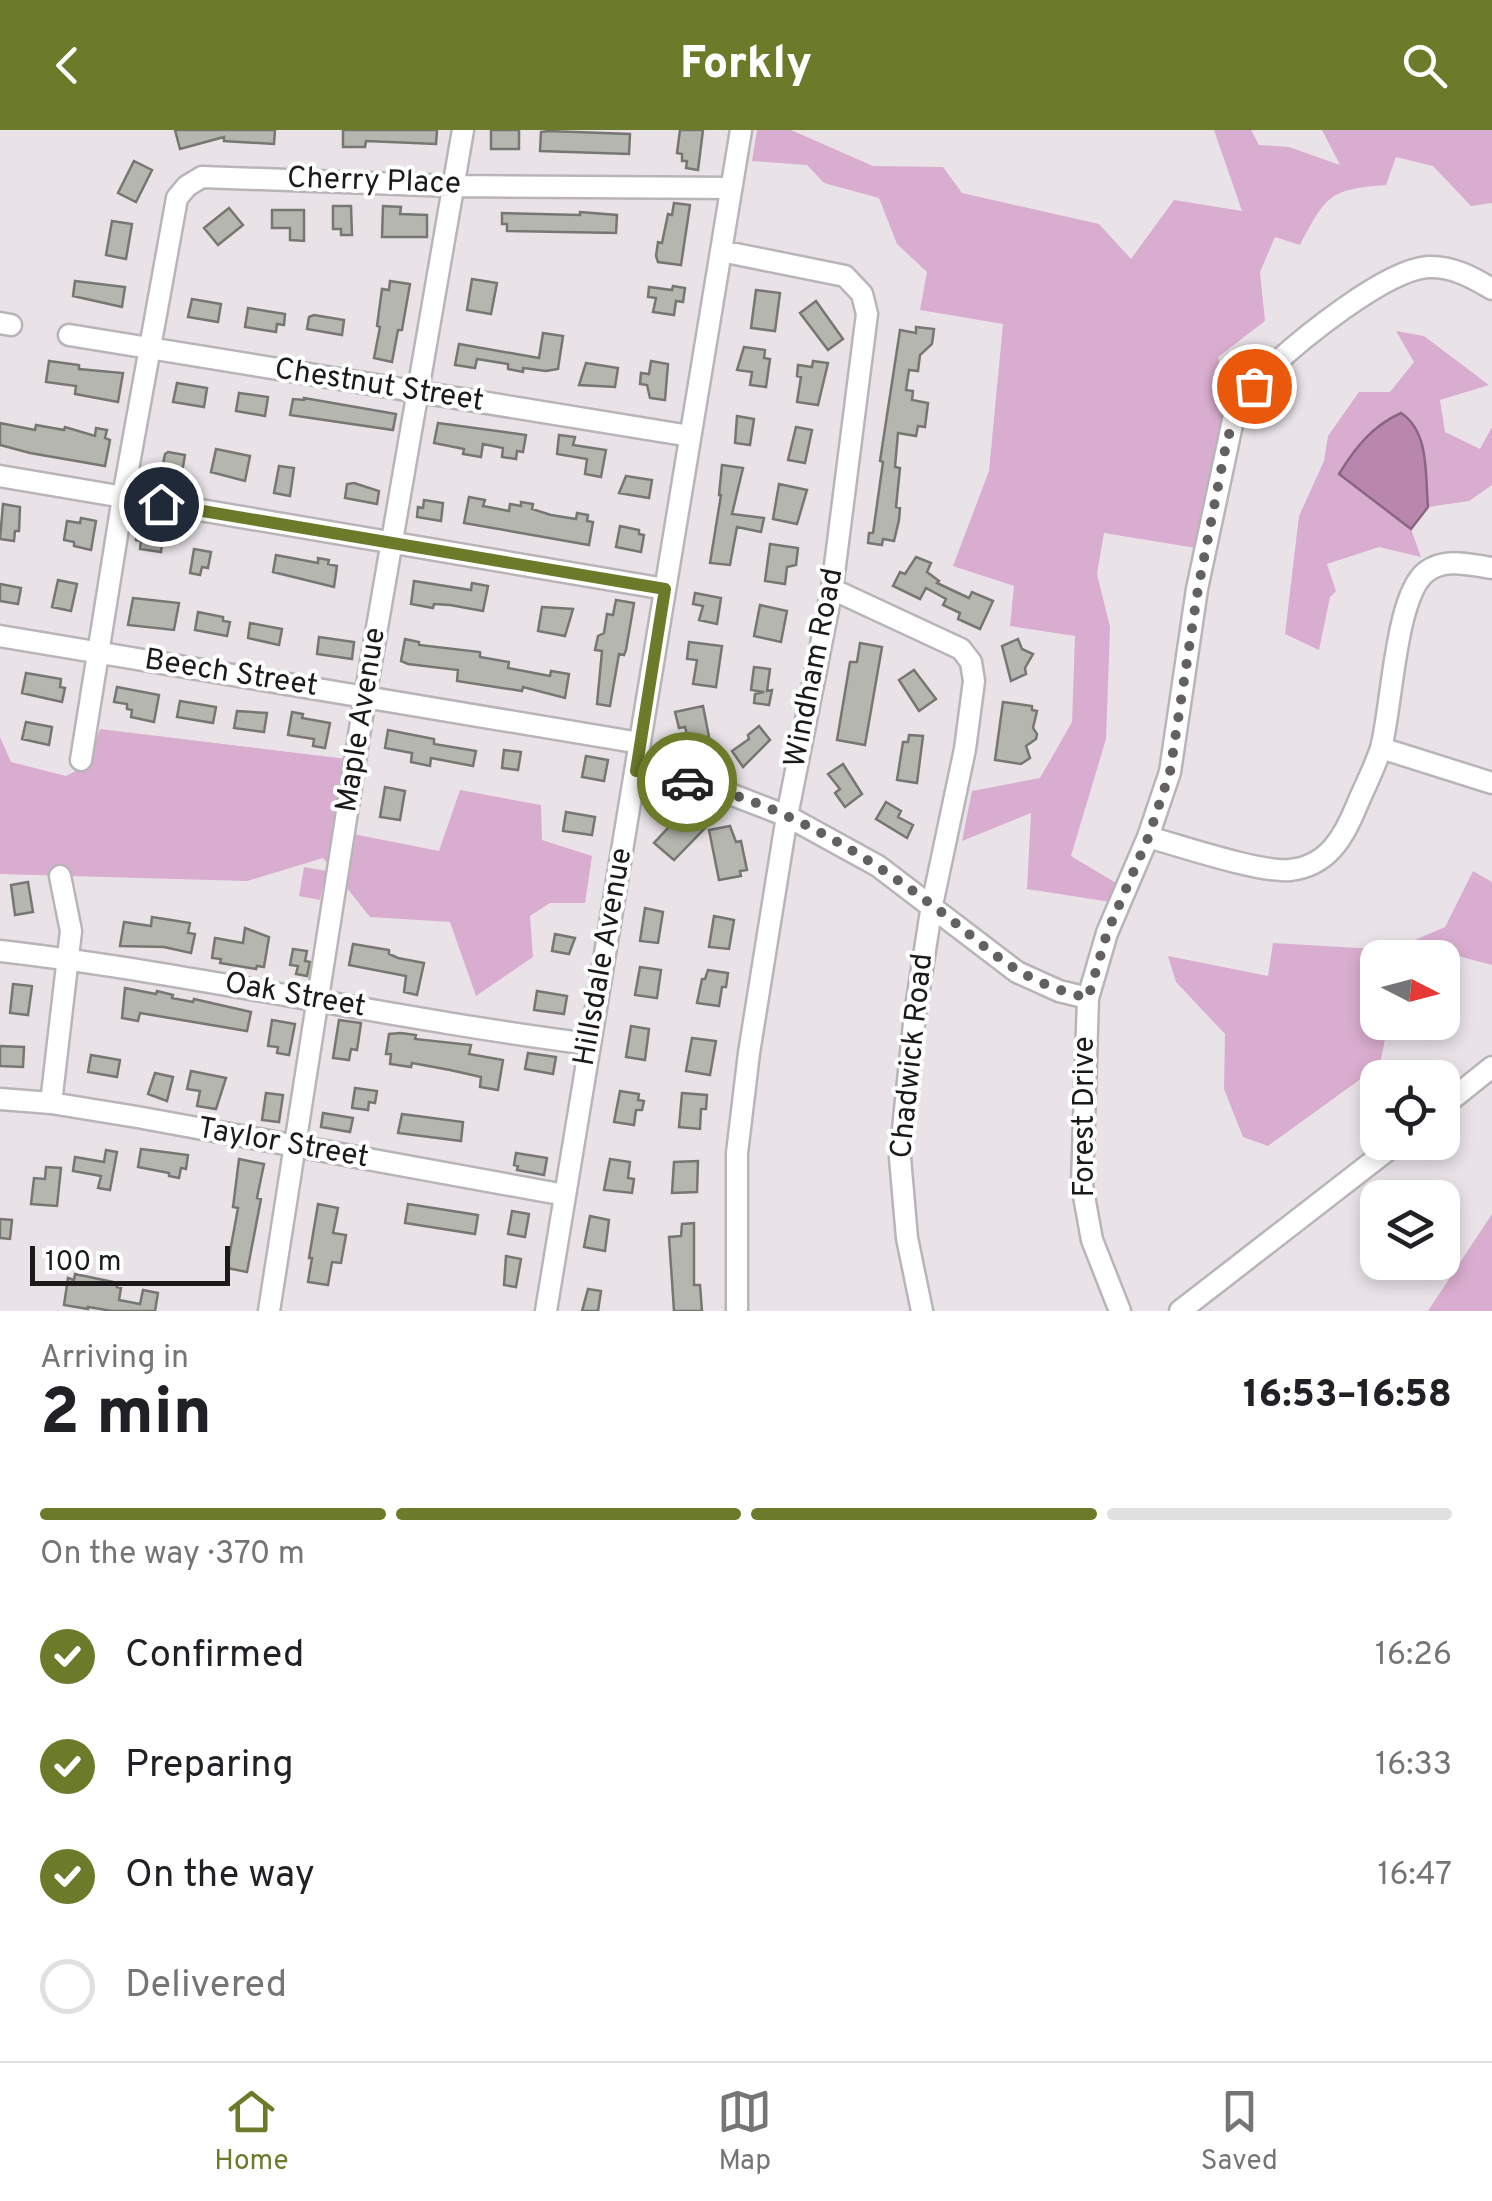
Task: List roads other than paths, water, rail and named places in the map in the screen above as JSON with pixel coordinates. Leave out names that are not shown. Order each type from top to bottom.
[{"type":"street","name":"Maple Avenue","points":[[270,1311],[365,697],[462,130]]},
{"type":"street","name":"Hillsdale Avenue","points":[[546,1311],[741,130]]},
{"type":"street","name":"Cherry Place","points":[[81,760],[148,348],[177,198],[194,182],[202,177],[453,186],[731,188]]},
{"type":"street","name":"Windham Road","points":[[722,251],[833,271],[862,294],[866,314],[832,589],[787,816],[749,1052],[737,1153],[737,1311]]},
{"type":"street","name":"Forest Drive","points":[[1120,1311],[1092,1240],[1082,1186],[1088,998],[1107,933],[1148,838],[1170,772],[1198,589],[1227,440],[1243,402],[1268,370],[1343,309],[1404,273],[1448,268],[1492,289]]},
{"type":"street","name":"Chestnut Street","points":[[68,335],[690,436]]},
{"type":"street","points":[[0,476],[665,589]]},
{"type":"street","points":[[1148,838],[1274,870],[1304,867],[1332,851],[1343,838],[1380,748],[1408,598],[1414,585],[1430,569],[1455,562],[1492,568]]},
{"type":"street","name":"Chadwick Road","points":[[832,589],[960,649],[971,662],[974,681],[915,1014],[900,1158],[907,1238],[922,1311]]},
{"type":"street","name":"Beech Street","points":[[0,636],[640,742]]},
{"type":"street","points":[[1380,748],[1492,783]]},
{"type":"street","points":[[636,771],[730,794],[787,816],[878,866],[1017,972],[1059,991],[1088,998]]},
{"type":"street","points":[[51,1103],[70,920],[60,876]]},
{"type":"street","name":"Oak Street","points":[[0,951],[590,1044]]},
{"type":"street","points":[[1460,1093],[1492,1067]]},
{"type":"street","name":"Taylor Street","points":[[0,1099],[51,1103],[565,1195]]},
{"type":"street","points":[[1180,1311],[1375,1160]]}]
